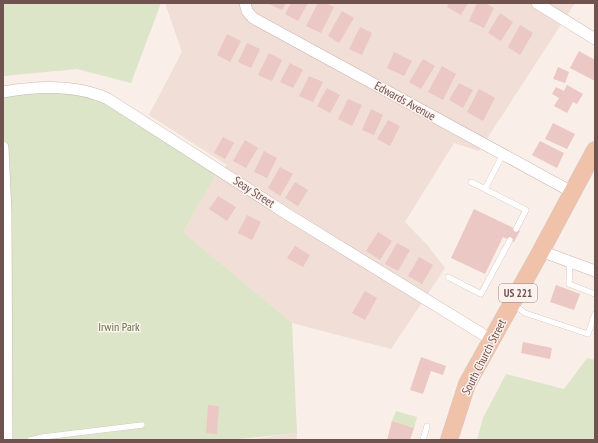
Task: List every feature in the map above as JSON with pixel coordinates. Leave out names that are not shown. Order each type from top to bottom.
[{"type":"main road","name":"South Church Street","points":[[449,440],[467,384],[595,150]]},
{"type":"street","name":"Edwards Avenue","points":[[245,3],[247,11],[253,18],[572,192]]},
{"type":"street","points":[[537,3],[595,39]]},
{"type":"street","name":"Seay Street","points":[[3,92],[37,88],[59,88],[90,92],[108,99],[288,214],[492,340]]},
{"type":"street","points":[[3,147],[6,213],[7,440]]},
{"type":"street","points":[[541,251],[595,271]]},
{"type":"lane","points":[[485,189],[503,154]]},
{"type":"lane","points":[[471,182],[526,210],[516,229]]},
{"type":"lane","points":[[448,277],[481,294],[510,240]]},
{"type":"lane","points":[[570,262],[569,284],[595,294]]},
{"type":"lane","points":[[512,304],[525,313],[588,334],[595,314]]},
{"type":"lane","points":[[30,440],[43,437],[142,425]]},
{"type":"lane","points":[[423,440],[427,426]]},
{"type":"shaded area","points":[[165,3],[575,3],[479,151],[454,143],[405,222],[428,246],[445,268],[391,349],[292,323],[183,232],[219,170],[227,165],[149,115],[182,52]]},
{"type":"shaded area","points":[[297,433],[297,440],[246,440]]},
{"type":"green space","points":[[3,3],[161,3],[131,83],[77,69],[4,76]]},
{"type":"green space","name":"Irwin Park","points":[[3,92],[90,92],[219,170],[183,232],[292,323],[297,433],[230,440],[7,440]]},
{"type":"green space","points":[[587,358],[595,360],[595,440],[477,440],[483,418],[506,374],[564,389]]},
{"type":"green space","points":[[396,411],[417,417],[414,428],[392,421]]},
{"type":"building","points":[[267,3],[286,3],[282,10]]},
{"type":"building","points":[[291,3],[308,3],[298,21],[285,14]]},
{"type":"building","points":[[318,3],[325,3],[334,7],[321,33],[306,26]]},
{"type":"building","points":[[449,3],[468,3],[461,15],[447,7]]},
{"type":"building","points":[[477,3],[485,3],[494,8],[484,28],[469,21]]},
{"type":"building","points":[[342,11],[354,18],[339,43],[328,36]]},
{"type":"building","points":[[500,13],[513,22],[501,41],[488,33]]},
{"type":"building","points":[[520,25],[533,33],[520,55],[508,47]]},
{"type":"building","points":[[360,27],[372,33],[362,55],[349,49]]},
{"type":"building","points":[[227,34],[241,41],[230,62],[217,55]]},
{"type":"building","points":[[247,43],[260,49],[251,68],[238,62]]},
{"type":"building","points":[[579,51],[595,60],[595,81],[570,68]]},
{"type":"building","points":[[394,52],[412,61],[404,76],[387,68]]},
{"type":"building","points":[[269,53],[282,60],[272,81],[258,75]]},
{"type":"building","points":[[423,59],[435,66],[421,89],[409,82]]},
{"type":"building","points":[[290,63],[303,70],[293,88],[280,82]]},
{"type":"building","points":[[442,66],[456,74],[443,100],[428,92]]},
{"type":"building","points":[[558,67],[569,72],[565,83],[553,79]]},
{"type":"building","points":[[309,76],[323,82],[313,102],[299,96]]},
{"type":"building","points":[[459,83],[473,90],[463,108],[449,100]]},
{"type":"building","points":[[567,85],[583,94],[577,104],[573,102],[567,113],[554,106],[559,98],[552,94],[556,87],[564,91]]},
{"type":"building","points":[[327,88],[340,95],[330,113],[317,106]]},
{"type":"building","points":[[479,89],[495,98],[483,121],[467,112]]},
{"type":"building","points":[[348,99],[362,105],[352,126],[338,119]]},
{"type":"building","points":[[371,109],[383,115],[374,135],[362,130]]},
{"type":"building","points":[[388,120],[400,126],[390,146],[377,139]]},
{"type":"building","points":[[553,123],[575,134],[567,149],[545,139]]},
{"type":"building","points":[[223,137],[234,143],[225,159],[214,153]]},
{"type":"building","points":[[245,140],[258,148],[246,168],[233,161]]},
{"type":"building","points":[[540,141],[564,153],[557,168],[532,155]]},
{"type":"building","points":[[264,151],[277,158],[267,178],[254,172]]},
{"type":"building","points":[[280,167],[293,174],[280,196],[268,188]]},
{"type":"building","points":[[295,182],[308,190],[298,206],[285,198]]},
{"type":"building","points":[[218,196],[236,207],[227,221],[209,209]]},
{"type":"building","points":[[474,209],[520,231],[514,242],[503,237],[485,274],[451,258]]},
{"type":"building","points":[[247,215],[261,222],[252,240],[238,233]]},
{"type":"building","points":[[378,232],[392,241],[380,260],[366,251]]},
{"type":"building","points":[[397,243],[410,250],[398,271],[385,264]]},
{"type":"building","points":[[295,246],[310,255],[303,267],[287,258]]},
{"type":"building","points":[[419,257],[433,265],[422,284],[408,276]]},
{"type":"building","points":[[556,285],[580,294],[574,310],[550,302]]},
{"type":"building","points":[[365,291],[377,298],[365,320],[352,313]]},
{"type":"building","points":[[523,342],[552,348],[550,359],[521,353]]},
{"type":"building","points":[[421,357],[446,366],[443,375],[431,371],[423,394],[410,390]]},
{"type":"building","points":[[208,405],[219,406],[217,434],[206,433]]},
{"type":"building","points":[[392,421],[414,428],[410,440],[387,440]]}]
